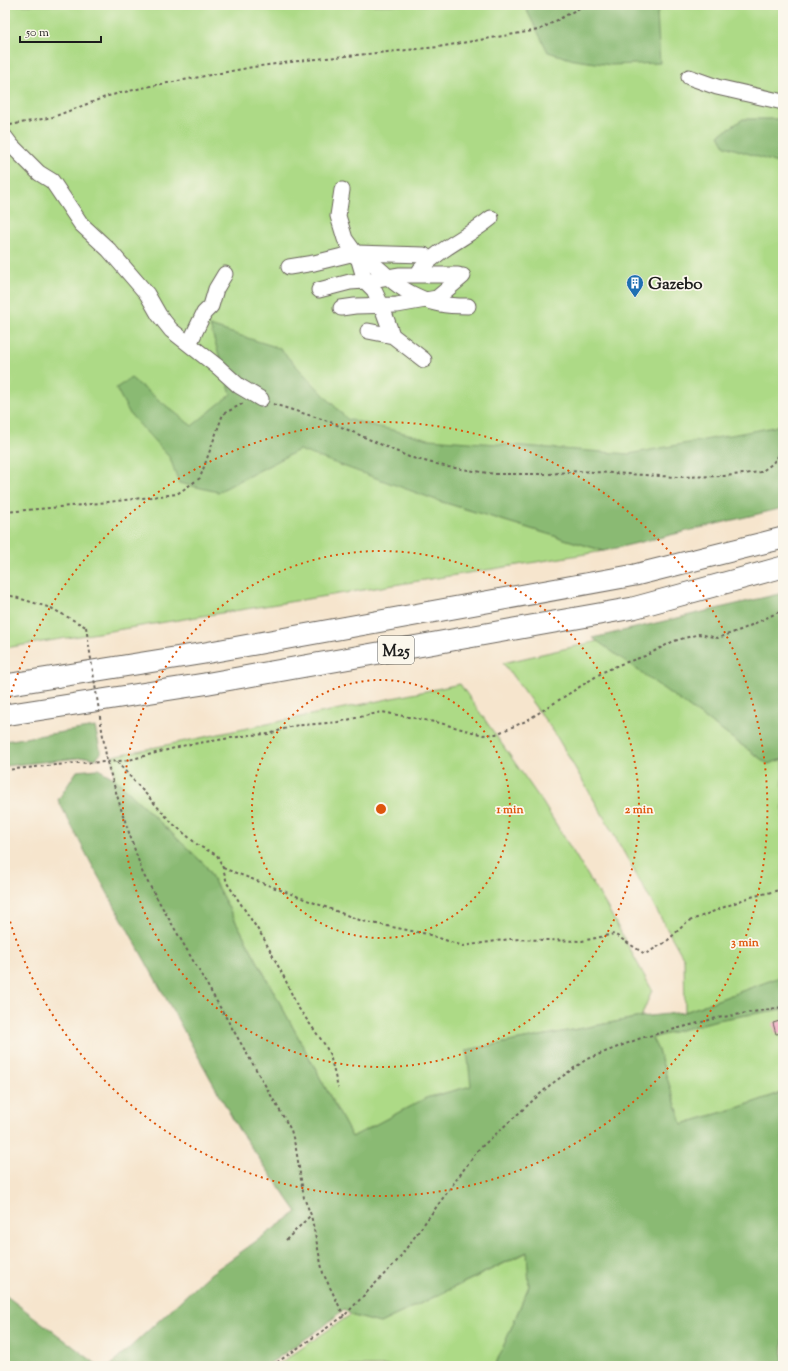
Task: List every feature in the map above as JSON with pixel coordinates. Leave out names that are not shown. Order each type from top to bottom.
[{"type":"highway","name":"M25","points":[[5,685],[205,653],[635,575],[783,538]]},
{"type":"highway","name":"M25","points":[[5,716],[204,684],[633,608],[783,567]]},
{"type":"lane","points":[[689,77],[717,87],[783,102]]},
{"type":"lane","points":[[5,137],[11,145],[39,172],[52,181],[81,224],[108,250],[147,294],[159,315],[171,330],[218,367],[238,386],[260,402]]},
{"type":"lane","points":[[342,190],[338,216],[345,239],[355,254],[365,281],[374,290],[382,306],[390,332]]},
{"type":"lane","points":[[416,275],[429,260],[442,249],[479,228],[491,218]]},
{"type":"lane","points":[[355,254],[371,261],[396,284],[425,300],[440,304],[468,306]]},
{"type":"lane","points":[[289,267],[355,254],[424,255]]},
{"type":"lane","points":[[192,338],[204,313],[211,306],[216,289],[225,274]]},
{"type":"lane","points":[[319,290],[350,282],[389,277],[416,275],[460,276],[437,298],[397,305],[355,306],[340,308]]},
{"type":"lane","points":[[368,331],[393,336],[424,360]]},
{"type":"path","points":[[5,126],[53,117],[108,96],[146,87],[253,67],[314,59],[438,47],[539,30],[585,5]]},
{"type":"path","points":[[5,512],[176,494],[200,478],[223,414],[244,403],[260,402],[274,404],[328,421],[409,457],[448,467],[495,474],[549,474],[578,471],[677,477],[724,476],[761,472],[772,464],[783,450]]},
{"type":"path","points":[[5,594],[51,608],[86,627],[107,762],[143,874],[290,1130],[296,1149],[304,1198],[311,1215],[323,1273],[344,1316]]},
{"type":"path","points":[[5,770],[77,762],[117,762],[186,745],[250,734],[269,734],[293,726],[338,722],[382,712],[440,723],[483,735],[496,734],[526,721],[603,672],[620,664],[645,656],[674,641],[699,634],[718,638],[743,629],[783,610]]},
{"type":"path","points":[[117,762],[172,822],[198,846],[217,855],[223,868],[227,883],[264,939],[297,1006],[325,1045],[330,1055],[338,1088]]},
{"type":"path","points":[[223,868],[362,921],[427,934],[463,946],[510,939],[582,941],[614,934],[645,954],[666,942],[687,922],[747,898],[783,889]]},
{"type":"path","points":[[272,1366],[344,1316],[397,1261],[478,1150],[550,1085],[587,1059],[641,1038],[717,1018],[783,1007]]},
{"type":"path","points":[[286,1240],[311,1215]]},
{"type":"green space","points":[[5,5],[783,5],[783,453],[413,491],[439,501],[604,551],[5,648]]},
{"type":"green space","points":[[524,5],[661,5],[657,14],[660,63],[611,65],[574,60],[548,52]]},
{"type":"green space","points":[[743,119],[783,119],[783,165],[725,146],[719,135]]},
{"type":"green space","points":[[210,326],[279,348],[347,419],[429,439],[629,454],[774,427],[783,422],[783,508],[604,551],[439,501],[299,450],[218,492],[179,483],[170,458],[130,414],[116,388],[131,378],[192,426],[231,394]]},
{"type":"green space","points":[[783,593],[783,759],[768,764],[593,638]]},
{"type":"green space","points":[[598,641],[768,764],[783,759],[783,976],[685,1012],[684,959],[554,732],[503,663]]},
{"type":"green space","points":[[460,684],[543,803],[606,905],[652,990],[641,1017],[467,1050],[472,1086],[426,1098],[352,1137],[206,866],[114,778],[113,756]]},
{"type":"green space","points":[[95,727],[101,753],[96,759],[87,757],[5,766],[5,741]]},
{"type":"green space","points":[[98,769],[114,778],[206,866],[352,1137],[426,1098],[471,1086],[467,1050],[641,1017],[685,1012],[783,976],[783,1009],[717,1020],[652,1038],[658,1050],[682,1124],[737,1108],[783,1092],[783,1366],[495,1366],[529,1286],[527,1252],[380,1323],[350,1315],[344,1309],[323,1327],[266,1366],[110,1366],[206,1277],[297,1212],[239,1130],[92,865],[58,800],[77,771]]},
{"type":"green space","points":[[783,1009],[783,1092],[737,1108],[682,1124],[658,1050],[651,1038],[717,1020]]},
{"type":"green space","points":[[528,1252],[529,1286],[495,1366],[276,1366],[350,1315],[380,1323]]},
{"type":"green space","points":[[5,1295],[99,1366],[5,1366]]},
{"type":"building","points":[[783,1020],[783,1033],[776,1034],[773,1023]]},
{"type":"place","name":"Gazebo","points":[[635,298]]}]
